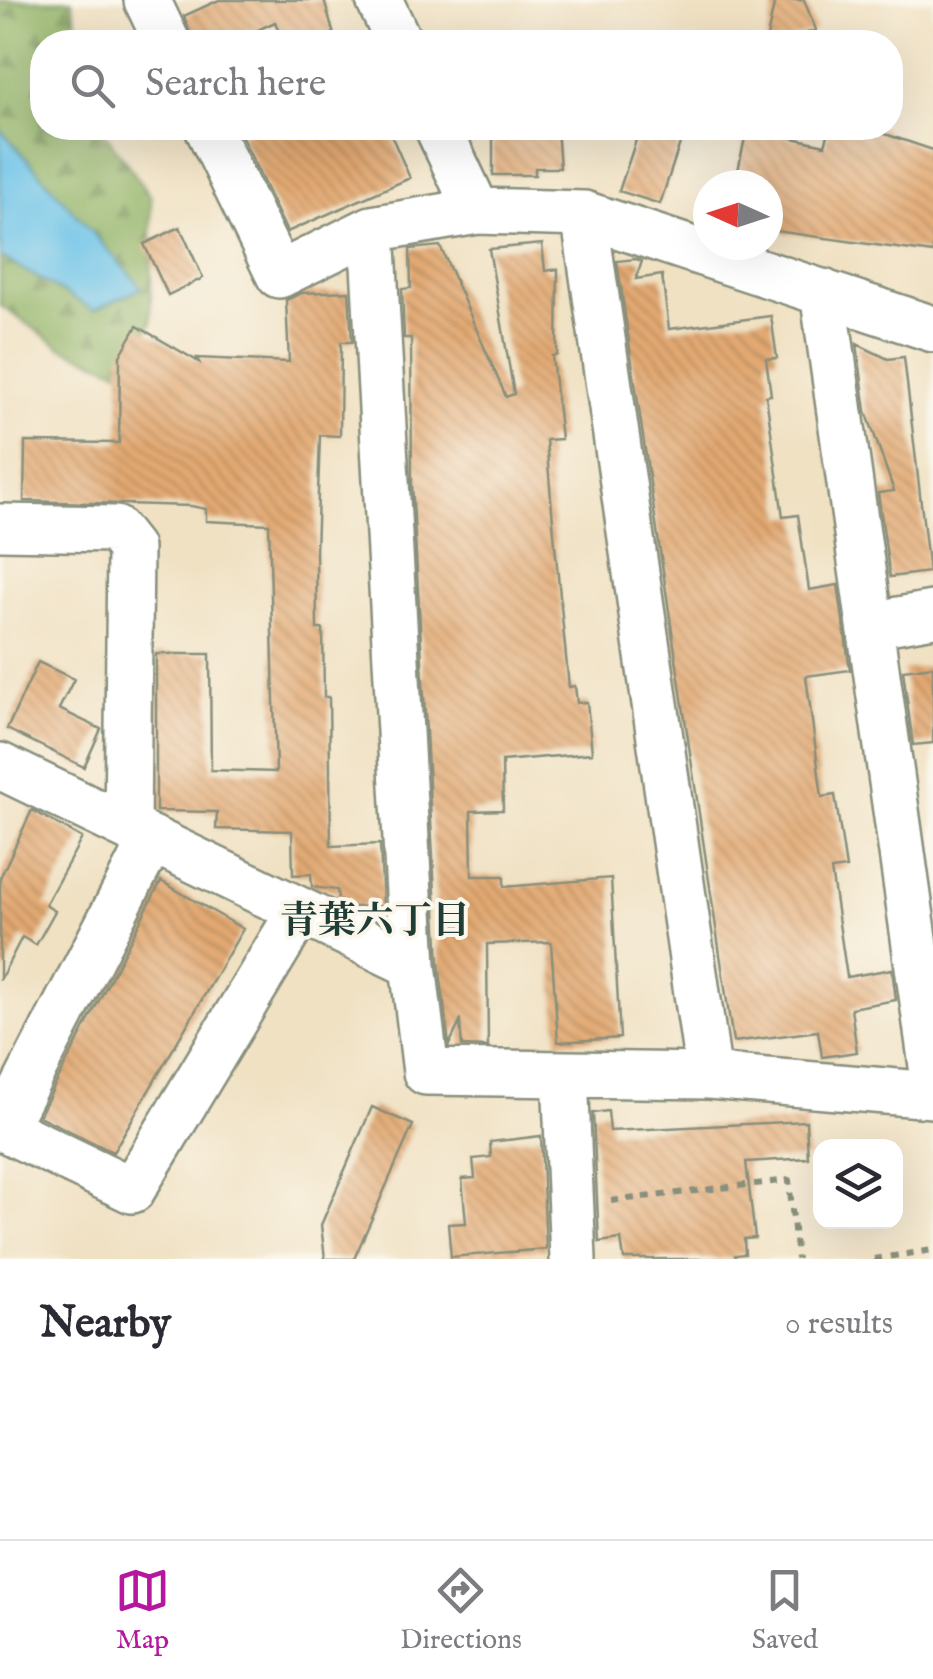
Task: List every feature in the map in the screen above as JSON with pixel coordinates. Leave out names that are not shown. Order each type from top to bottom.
[{"type":"street","points":[[147,0],[161,30]]},
{"type":"street","points":[[379,0],[393,30]]},
{"type":"street","points":[[214,140],[279,275],[372,229],[477,211],[584,214],[933,330]]},
{"type":"street","points":[[444,140],[477,211]]},
{"type":"street","points":[[584,214],[709,1076]]},
{"type":"street","points":[[372,229],[413,966],[426,1072],[709,1076],[933,1096]]},
{"type":"street","points":[[823,292],[870,624],[918,856],[933,1074]]},
{"type":"street","points":[[0,527],[115,529],[130,548],[139,833],[3,1128],[132,1190],[300,911]]},
{"type":"street","points":[[870,624],[933,614]]},
{"type":"street","points":[[0,766],[413,966]]},
{"type":"street","points":[[564,1074],[572,1259]]},
{"type":"path","points":[[570,1205],[789,1180],[797,1259]]},
{"type":"path","points":[[874,1259],[933,1250]]},
{"type":"green space","points":[[0,0],[72,0],[78,30],[30,30],[30,140],[110,140],[151,197],[151,324],[122,372],[62,348],[0,305],[0,256],[94,310],[141,288],[0,129]]},
{"type":"water","points":[[0,129],[142,288],[94,310],[0,256]]},
{"type":"building","points":[[219,0],[324,0],[333,30],[278,30],[275,22],[257,30],[189,30],[184,16]]},
{"type":"building","points":[[775,0],[804,0],[816,30],[769,30]]},
{"type":"building","points":[[243,140],[393,140],[410,178],[287,232]]},
{"type":"building","points":[[493,140],[558,140],[560,168],[535,168],[535,175],[493,175]]},
{"type":"building","points":[[636,140],[681,140],[660,204],[619,191]]},
{"type":"building","points":[[744,140],[802,140],[825,145],[826,140],[903,140],[933,150],[933,253],[783,232],[783,170],[738,170]]},
{"type":"building","points":[[180,227],[203,278],[168,295],[144,244]]},
{"type":"building","points":[[542,244],[545,271],[558,269],[557,355],[552,356],[561,439],[546,440],[555,545],[569,687],[575,686],[577,703],[587,702],[592,753],[502,761],[503,810],[471,811],[472,876],[504,876],[504,887],[611,878],[620,1038],[558,1042],[551,942],[487,944],[488,1047],[462,1046],[460,1022],[449,1045],[439,963],[412,483],[411,338],[404,338],[402,289],[411,288],[410,249],[440,246],[506,397],[514,394],[489,249]]},
{"type":"building","points":[[617,261],[642,261],[636,279],[662,275],[669,329],[771,316],[777,358],[766,359],[771,395],[766,396],[783,517],[798,515],[809,590],[838,585],[850,670],[806,676],[822,797],[835,795],[846,868],[831,870],[847,977],[892,969],[896,1000],[851,1008],[857,1052],[822,1057],[818,1031],[733,1042]]},
{"type":"building","points":[[349,291],[352,342],[341,342],[340,436],[320,435],[316,552],[317,629],[323,629],[324,697],[329,697],[331,846],[380,844],[383,906],[353,907],[338,900],[337,890],[312,887],[311,874],[293,875],[292,831],[216,829],[217,812],[156,811],[156,654],[210,654],[211,770],[276,772],[269,524],[206,521],[206,509],[191,506],[24,501],[25,442],[119,443],[120,356],[137,326],[199,362],[197,358],[289,362],[286,300],[301,293]]},
{"type":"building","points":[[857,344],[888,359],[904,357],[929,572],[890,577],[878,493],[894,491],[866,411]]},
{"type":"building","points":[[38,662],[74,679],[59,709],[101,729],[84,767],[7,729]]},
{"type":"building","points":[[933,666],[933,743],[913,745],[903,670]]},
{"type":"building","points":[[32,810],[82,838],[45,905],[55,911],[36,945],[22,937],[0,980],[0,878]]},
{"type":"building","points":[[161,881],[243,929],[113,1152],[39,1116]]},
{"type":"building","points":[[372,1107],[413,1125],[354,1259],[325,1259],[321,1225]]},
{"type":"building","points":[[608,1111],[610,1131],[806,1121],[808,1158],[746,1162],[755,1238],[744,1239],[745,1254],[735,1255],[736,1259],[624,1259],[621,1239],[599,1242],[593,1113]]},
{"type":"building","points":[[541,1136],[546,1249],[451,1257],[448,1224],[466,1223],[462,1179],[475,1178],[473,1159],[491,1157],[490,1142]]},
{"type":"district","name":"青葉六丁目","points":[[375,920]]}]
